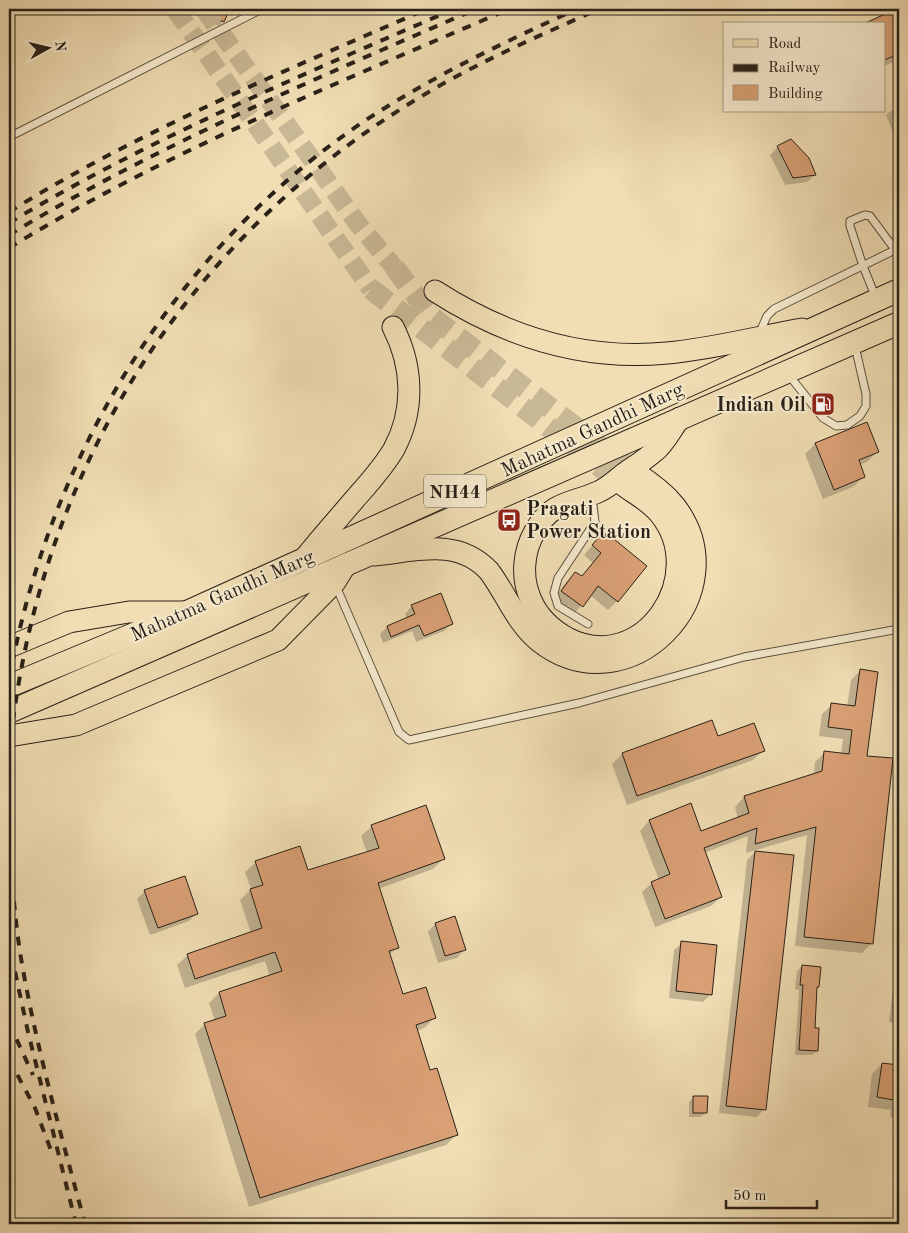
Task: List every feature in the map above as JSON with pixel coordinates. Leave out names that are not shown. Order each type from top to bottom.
[{"type":"highway","name":"Mahatma Gandhi Marg","points":[[9,686],[187,612],[899,290]]},
{"type":"highway","name":"Mahatma Gandhi Marg","points":[[9,712],[348,568],[680,418],[899,323]]},
{"type":"main road","points":[[435,291],[464,309],[503,328],[527,337],[577,350],[621,355],[666,354],[822,325]]},
{"type":"main road","points":[[304,559],[375,476],[400,437],[407,411],[409,382],[404,354],[393,327]]},
{"type":"main road","points":[[9,736],[76,725],[278,640],[348,568],[440,548],[468,554],[483,565],[495,579],[522,624],[531,634],[553,650],[578,659],[591,661],[604,661],[641,652],[657,642],[671,629],[679,618],[690,594],[694,567],[692,541],[679,513],[659,489],[629,479],[666,524],[675,545],[678,568],[673,592],[662,613],[645,631],[635,637],[613,645],[587,644],[571,640],[562,635],[538,613],[528,593],[524,566],[527,550],[535,530],[542,521],[558,506],[601,491],[656,450],[680,418]]},
{"type":"main road","points":[[9,647],[69,622],[129,612],[187,612]]},
{"type":"lane","points":[[9,137],[262,9]]},
{"type":"lane","points":[[758,337],[771,311],[863,266],[898,251],[870,216],[865,215],[851,221],[850,226],[863,266],[877,300]]},
{"type":"lane","points":[[787,373],[823,418],[836,426],[847,425],[860,416],[866,406],[866,394],[854,343]]},
{"type":"lane","points":[[588,624],[558,606],[554,593],[558,578],[595,522],[592,494]]},
{"type":"lane","points":[[348,568],[399,732],[409,740],[579,703],[744,657],[899,629]]},
{"type":"building","points":[[195,9],[230,9],[224,22]]},
{"type":"building","points":[[892,11],[899,24],[899,54],[886,59],[886,22],[867,22]]},
{"type":"building","points":[[791,139],[809,158],[816,175],[793,178],[777,146]]},
{"type":"building","points":[[867,422],[879,452],[859,460],[865,477],[834,490],[815,443]]},
{"type":"building","points":[[604,531],[647,566],[618,602],[598,586],[583,607],[561,591],[575,572],[582,576],[601,553],[592,545]]},
{"type":"building","points":[[441,593],[453,624],[424,636],[419,625],[391,637],[387,626],[415,614],[411,605]]},
{"type":"building","points":[[860,669],[878,672],[867,756],[893,758],[873,944],[804,937],[816,827],[755,844],[757,828],[704,848],[722,897],[665,919],[651,882],[670,874],[649,820],[691,803],[701,831],[749,813],[744,796],[822,771],[824,751],[849,754],[852,730],[828,727],[831,703],[855,706]]},
{"type":"building","points":[[712,720],[718,736],[754,723],[765,751],[637,796],[622,753]]},
{"type":"building","points":[[426,805],[445,859],[378,883],[399,948],[389,951],[403,994],[426,987],[436,1018],[416,1025],[430,1070],[437,1068],[458,1135],[260,1198],[204,1023],[226,1016],[219,992],[282,971],[275,952],[195,979],[187,954],[262,928],[250,889],[263,885],[255,861],[300,846],[308,870],[379,848],[371,825]]},
{"type":"building","points":[[755,851],[794,855],[766,1110],[726,1106]]},
{"type":"building","points":[[185,876],[198,914],[158,928],[144,890]]},
{"type":"building","points":[[455,916],[466,950],[445,956],[435,923]]},
{"type":"building","points":[[681,941],[717,945],[712,995],[676,991]]},
{"type":"building","points":[[802,965],[821,967],[819,987],[817,987],[815,1028],[819,1028],[818,1051],[799,1050],[803,985],[800,985]]},
{"type":"building","points":[[882,1063],[899,1065],[899,1101],[877,1097]]},
{"type":"building","points":[[693,1096],[708,1096],[707,1113],[693,1113]]},
{"type":"tunnel","points":[[175,9],[371,289]]},
{"type":"tunnel","points":[[204,9],[358,224],[394,267]]},
{"type":"tunnel","points":[[394,267],[432,317],[634,472]]},
{"type":"tunnel","points":[[371,289],[623,485]]},
{"type":"railway","points":[[9,212],[59,182],[162,128],[267,79],[427,9]]},
{"type":"railway","points":[[9,223],[62,192],[172,135],[284,83],[454,9]]},
{"type":"railway","points":[[9,235],[65,202],[180,142],[298,87],[476,9]]},
{"type":"railway","points":[[9,248],[69,213],[192,149],[509,9]]},
{"type":"railway","points":[[9,681],[28,599],[54,518],[88,441],[129,367],[177,298],[232,234],[293,176],[360,124],[412,91],[466,62],[577,9]]},
{"type":"railway","points":[[9,757],[24,655],[50,557],[87,463],[135,376],[192,295],[260,221],[336,154],[443,84],[509,50],[599,9]]},
{"type":"railway","points":[[9,793],[12,872],[20,952],[41,1055],[85,1224]]},
{"type":"railway","points":[[9,936],[28,1032],[76,1224]]},
{"type":"railway","points":[[9,1023],[33,1075]]},
{"type":"railway","points":[[9,1059],[35,1108],[52,1153]]},
{"type":"place","name":"Indian Oil","points":[[823,404]]},
{"type":"place","name":"Pragati Power Station","points":[[509,520]]}]
